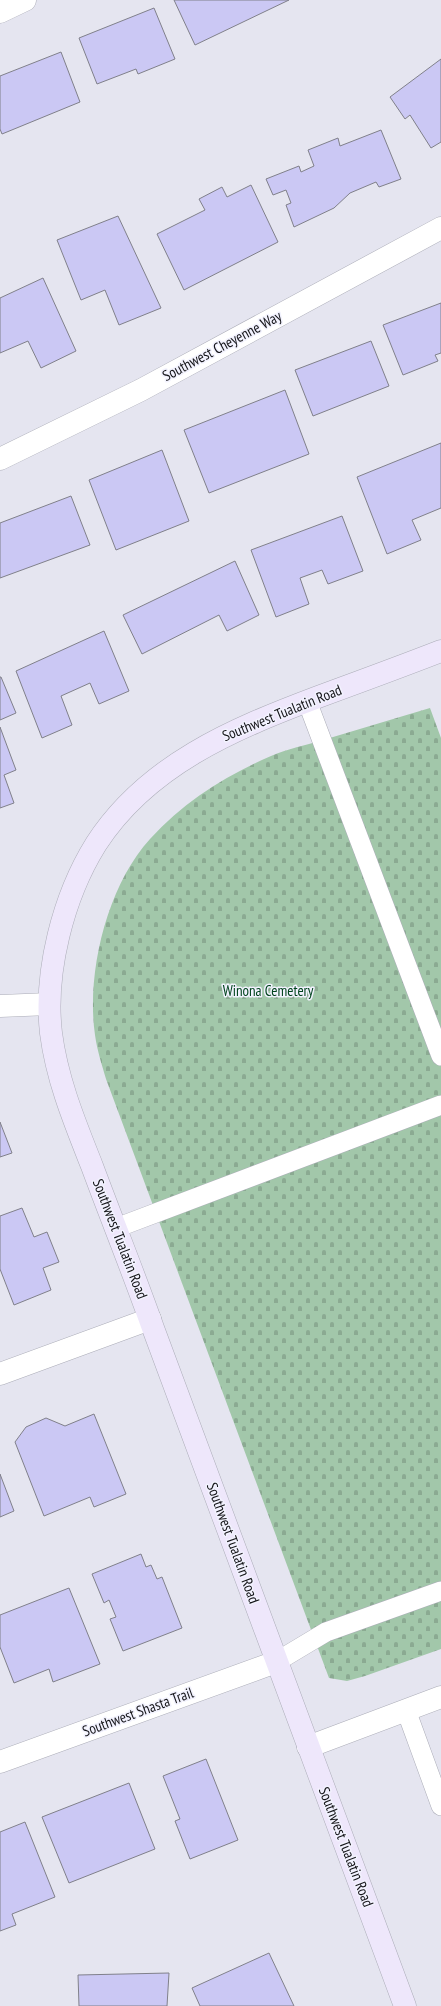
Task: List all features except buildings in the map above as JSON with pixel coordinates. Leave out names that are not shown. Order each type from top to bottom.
[{"type":"main road","name":"Southwest Tualatin Road","points":[[405,2006],[276,1662],[150,1319],[62,1087],[51,1032],[49,1004],[55,946],[65,911],[85,864],[96,844],[113,822],[157,776],[180,760],[251,722],[441,651]]},
{"type":"street","points":[[0,12],[24,0]]},
{"type":"street","name":"Southwest Cheyenne Way","points":[[0,459],[141,390],[441,228]]},
{"type":"street","points":[[0,1006],[49,1004]]},
{"type":"street","points":[[0,1374],[150,1319]]},
{"type":"street","name":"Southwest Shasta Trail","points":[[0,1762],[276,1662]]},
{"type":"street","points":[[308,1747],[441,1697]]},
{"type":"lane","points":[[307,701],[441,1056]]},
{"type":"lane","points":[[116,1228],[441,1105]]},
{"type":"lane","points":[[276,1662],[326,1632],[441,1591]]},
{"type":"lane","points":[[406,1710],[441,1804]]},
{"type":"green space","name":"Winona Cemetery","points":[[430,708],[441,738],[441,1649],[347,1681],[329,1678],[106,1079],[98,1052],[95,1035],[93,1011],[94,985],[97,958],[103,931],[111,905],[122,881],[135,858],[150,839],[177,813],[221,781],[271,756],[290,749]]}]
